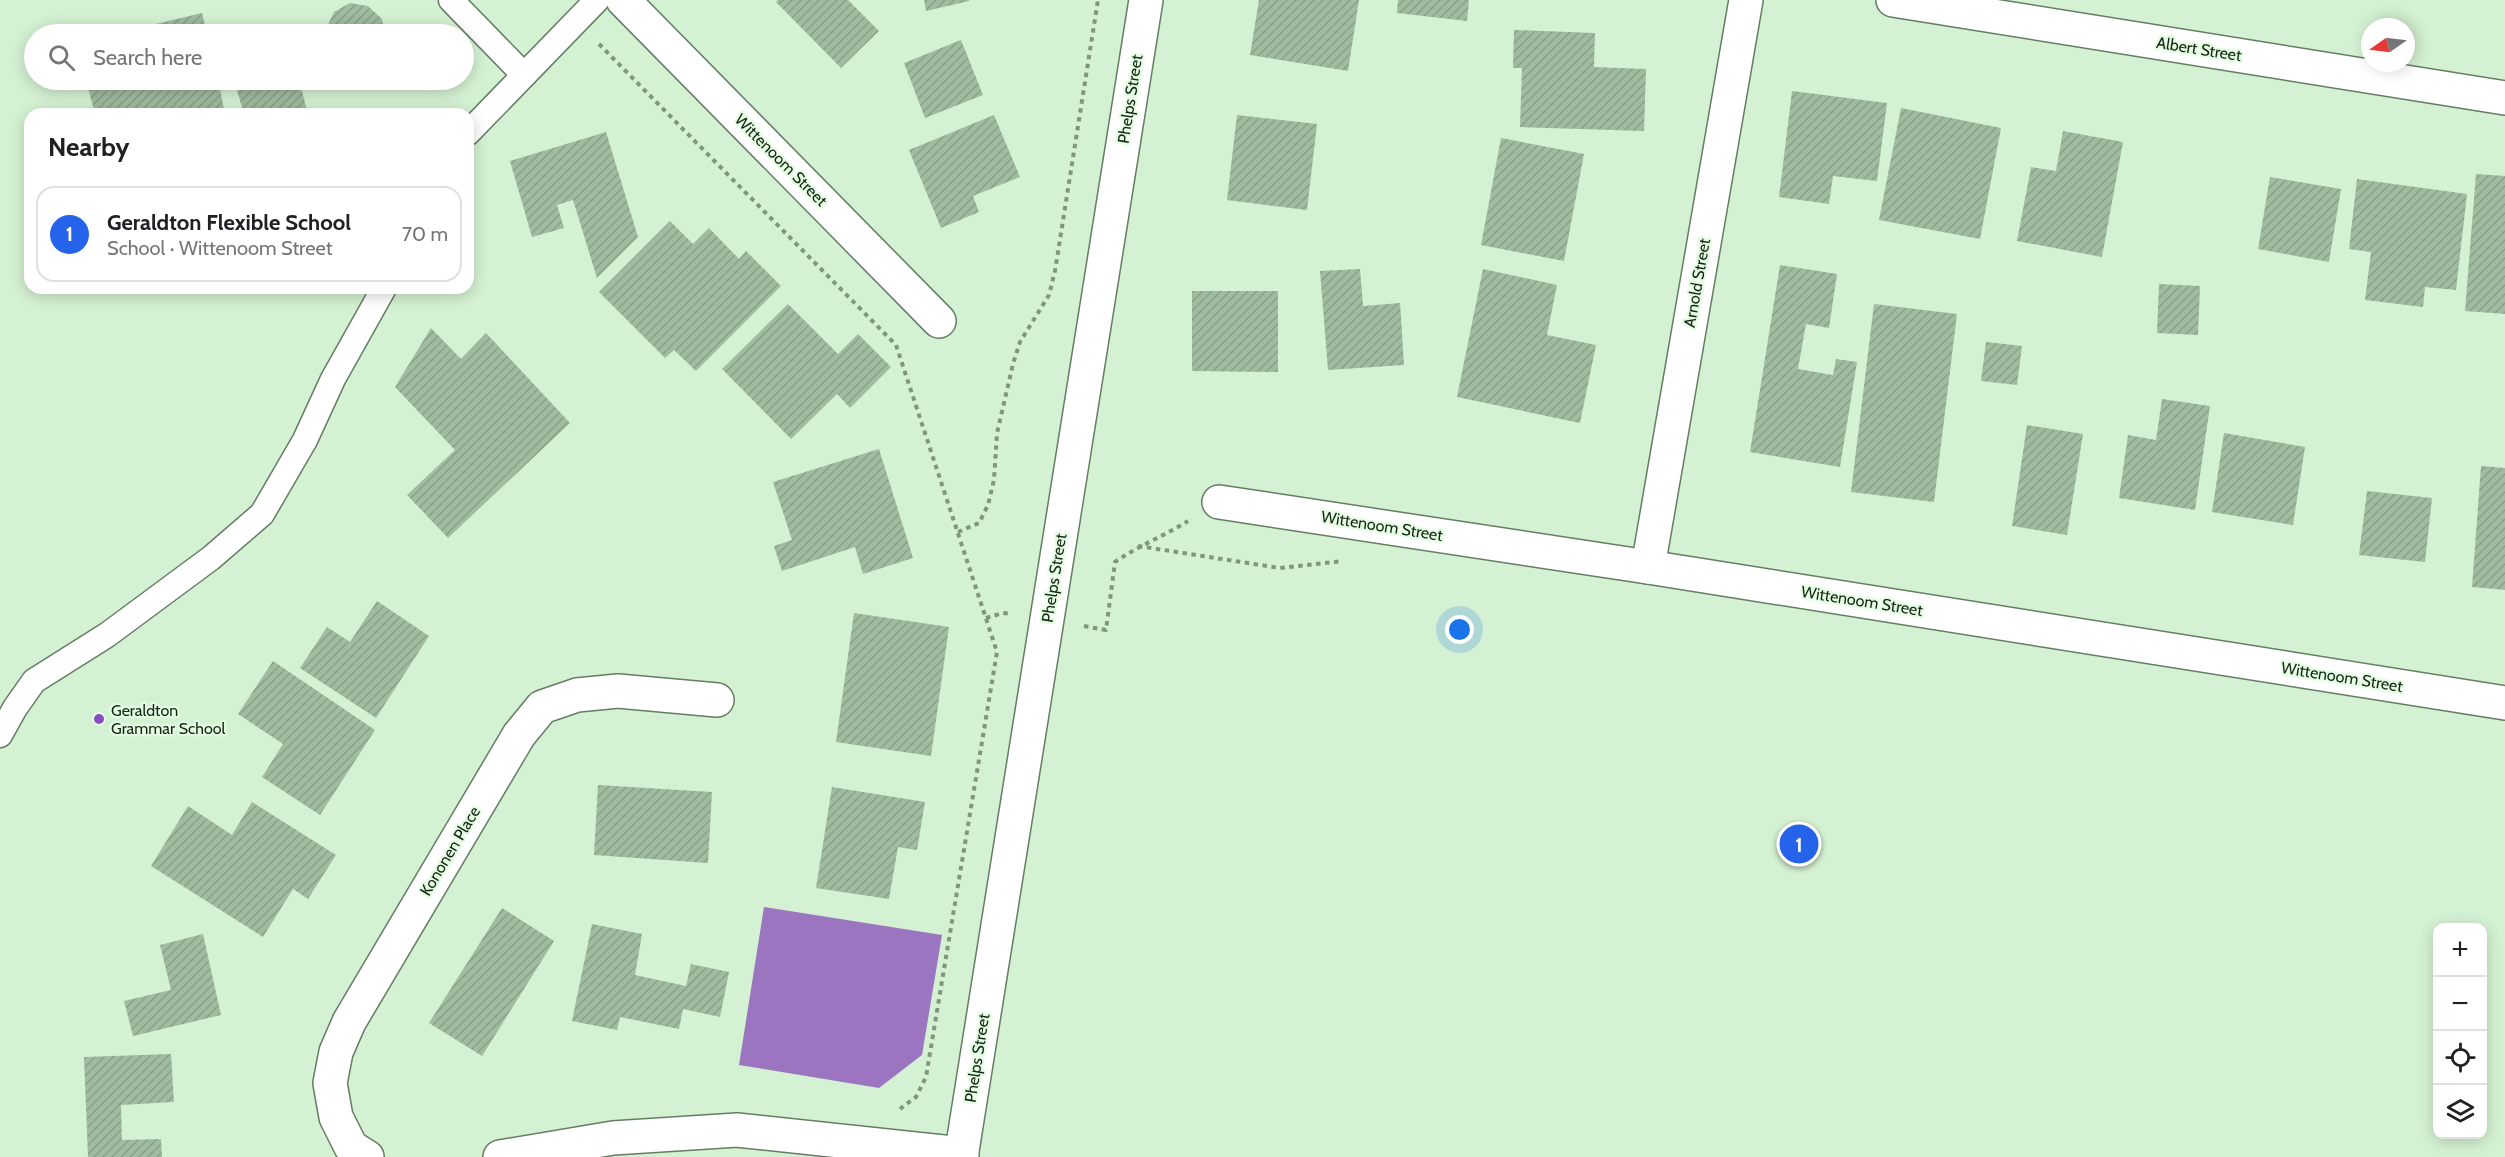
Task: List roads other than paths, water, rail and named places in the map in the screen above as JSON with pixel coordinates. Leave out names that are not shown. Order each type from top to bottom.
[{"type":"street","name":"Wittenoom Street","points":[[623,0],[939,321]]},
{"type":"street","name":"Phelps Street","points":[[962,1156],[1146,0]]},
{"type":"street","name":"Arnold Street","points":[[1648,567],[1746,0]]},
{"type":"street","name":"Albert Street","points":[[1893,0],[2505,98]]},
{"type":"street","name":"Wittenoom Street","points":[[1219,502],[1648,567],[2505,703]]},
{"type":"street","name":"Kononen Place","points":[[367,1157],[351,1146],[336,1117],[330,1083],[336,1052],[349,1022],[519,735],[542,707],[577,695],[618,691],[717,700]]},
{"type":"street","points":[[500,1157],[612,1138],[737,1130],[962,1156]]},
{"type":"lane","points":[[451,0],[524,75]]},
{"type":"lane","points":[[474,127],[597,0]]},
{"type":"lane","points":[[0,735],[34,681],[107,635],[210,558],[262,514],[305,440],[333,379],[381,294]]},
{"type":"place","name":"Geraldton Grammar School","points":[[99,719]]},
{"type":"place","name":"Geraldton Flexible School","points":[[1799,844]]}]
